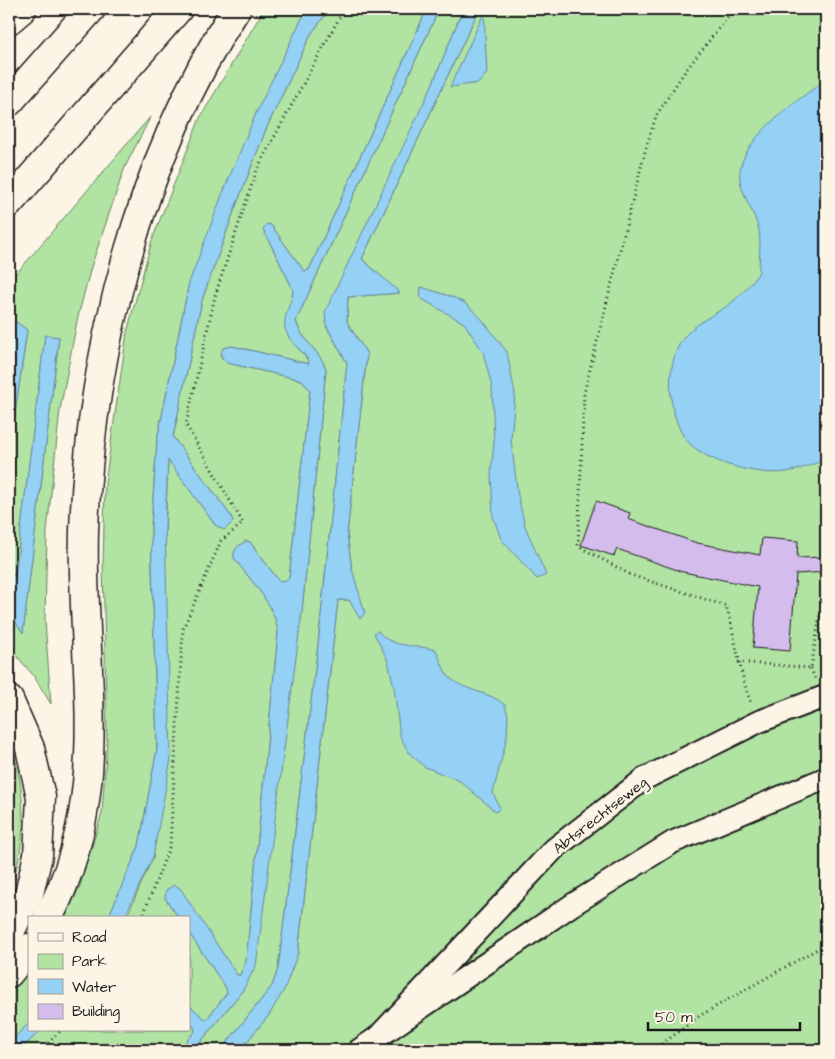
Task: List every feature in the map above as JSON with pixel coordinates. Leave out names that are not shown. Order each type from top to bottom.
[{"type":"highway","points":[[9,20],[22,9]]},
{"type":"highway","points":[[9,102],[91,9]]},
{"type":"highway","points":[[9,203],[178,9]]},
{"type":"highway","points":[[49,916],[63,888],[75,854],[84,818],[88,778],[89,693],[84,589],[84,531],[93,415],[101,365],[124,267],[170,136],[217,38],[236,9]]},
{"type":"highway","points":[[9,700],[30,748],[41,797],[38,855],[29,894],[9,934]]},
{"type":"highway","points":[[9,973],[28,949]]},
{"type":"lane","name":"Abtsrechtseweg","points":[[367,1045],[554,849],[644,779],[758,722],[826,696]]},
{"type":"lane","name":"Abtsrechtseweg","points":[[367,1045],[572,906],[673,842],[826,778]]},
{"type":"path","points":[[143,916],[170,846],[183,629],[221,541],[243,523],[186,425],[215,296],[257,169],[344,9]]},
{"type":"path","points":[[734,9],[683,74],[656,116],[644,155],[584,392],[578,546],[632,575],[726,606],[732,623],[738,662],[758,722]]},
{"type":"path","points":[[738,662],[811,668],[821,608],[826,608]]},
{"type":"path","points":[[654,1050],[701,1015],[826,944]]},
{"type":"path","points":[[41,1050],[59,1032]]},
{"type":"green space","points":[[264,9],[309,9],[301,20],[189,283],[157,440],[151,527],[157,749],[139,846],[109,916],[66,916],[80,886],[102,813],[107,741],[103,564],[105,483],[127,332],[152,240],[200,118]]},
{"type":"green space","points":[[330,9],[427,9],[309,270],[304,271],[271,225],[263,229],[293,289],[286,321],[287,332],[291,341],[305,356],[309,364],[232,346],[221,353],[221,357],[227,363],[302,380],[310,390],[289,578],[279,581],[250,542],[246,541],[239,546],[234,555],[234,558],[273,613],[278,633],[246,961],[240,975],[237,975],[177,886],[165,898],[178,916],[127,916],[153,857],[168,459],[215,525],[233,522],[231,516],[173,437],[202,300],[267,127],[311,34]]},
{"type":"green space","points":[[439,9],[463,9],[433,83],[326,326],[347,363],[318,645],[278,969],[272,986],[221,1050],[194,1050],[243,990],[302,611],[326,369],[298,328],[296,321]]},
{"type":"green space","points":[[479,9],[826,9],[826,1050],[240,1050],[269,1015],[298,953],[338,600],[349,600],[352,569],[347,534],[367,354],[347,322],[348,297],[399,293],[362,259]]},
{"type":"green space","points":[[151,116],[125,167],[91,267],[77,321],[60,410],[47,531],[45,621],[51,704],[33,675],[9,647],[9,613],[23,632],[59,337],[45,336],[15,577],[9,568],[9,455],[27,330],[9,317],[9,282]]},
{"type":"green space","points":[[9,740],[19,777],[23,816],[20,854],[9,891]]},
{"type":"green space","points":[[190,934],[226,988],[227,993],[206,1020],[190,1006]]},
{"type":"green space","points":[[28,972],[28,1024],[9,1043],[9,992]]},
{"type":"green space","points":[[190,1022],[195,1031],[179,1050],[20,1050],[39,1032],[190,1032]]},
{"type":"water","points":[[309,9],[330,9],[311,34],[267,127],[234,211],[202,300],[173,437],[231,516],[233,522],[224,530],[215,525],[168,460],[165,527],[171,759],[153,857],[125,916],[109,916],[139,846],[157,749],[151,527],[157,440],[189,283],[222,195],[256,113],[301,20]]},
{"type":"water","points":[[427,9],[439,9],[296,321],[298,328],[326,369],[302,611],[256,966],[243,990],[194,1050],[179,1050],[195,1031],[190,1022],[190,1006],[206,1020],[227,993],[226,988],[190,934],[190,916],[178,916],[165,898],[166,890],[174,885],[180,888],[237,975],[240,975],[246,961],[278,633],[273,613],[234,558],[234,555],[239,546],[246,541],[250,542],[279,581],[289,578],[310,390],[302,380],[227,363],[222,358],[222,353],[223,348],[232,346],[309,364],[293,343],[285,328],[285,318],[293,289],[263,229],[267,224],[271,225],[304,271],[309,270]]},
{"type":"water","points":[[463,9],[479,9],[362,259],[400,293],[348,297],[347,322],[367,354],[347,534],[352,569],[365,613],[360,619],[349,600],[338,600],[298,953],[284,990],[269,1015],[240,1050],[221,1050],[272,986],[278,969],[318,645],[347,363],[326,325],[325,312],[433,83]]},
{"type":"water","points":[[484,13],[487,73],[479,83],[450,87]]},
{"type":"water","points":[[826,80],[826,459],[786,472],[774,473],[747,470],[719,462],[707,456],[696,449],[684,437],[676,421],[671,398],[670,384],[673,363],[677,349],[684,337],[696,326],[735,300],[750,285],[759,272],[759,230],[740,180],[741,165],[747,151],[758,136],[785,110]]},
{"type":"water","points":[[421,287],[465,303],[481,318],[507,352],[515,394],[511,440],[518,496],[525,526],[546,575],[537,579],[501,539],[493,517],[491,473],[494,443],[492,387],[483,352],[464,323],[420,298]]},
{"type":"water","points":[[9,317],[27,330],[9,455]]},
{"type":"water","points":[[45,335],[59,337],[23,633],[9,613],[9,568],[15,577]]},
{"type":"water","points":[[378,631],[390,641],[436,650],[444,669],[451,679],[464,687],[499,700],[505,705],[508,716],[507,737],[493,793],[500,808],[496,812],[460,781],[425,767],[409,753],[400,736],[394,687],[388,661],[374,633]]},
{"type":"water","points":[[28,1024],[28,1032],[39,1032],[20,1050],[9,1050],[9,1043]]},
{"type":"building","points":[[596,501],[630,513],[628,519],[697,543],[760,555],[762,538],[798,541],[797,558],[826,557],[826,572],[796,574],[790,651],[753,648],[758,587],[683,572],[617,549],[614,556],[581,545]]}]
